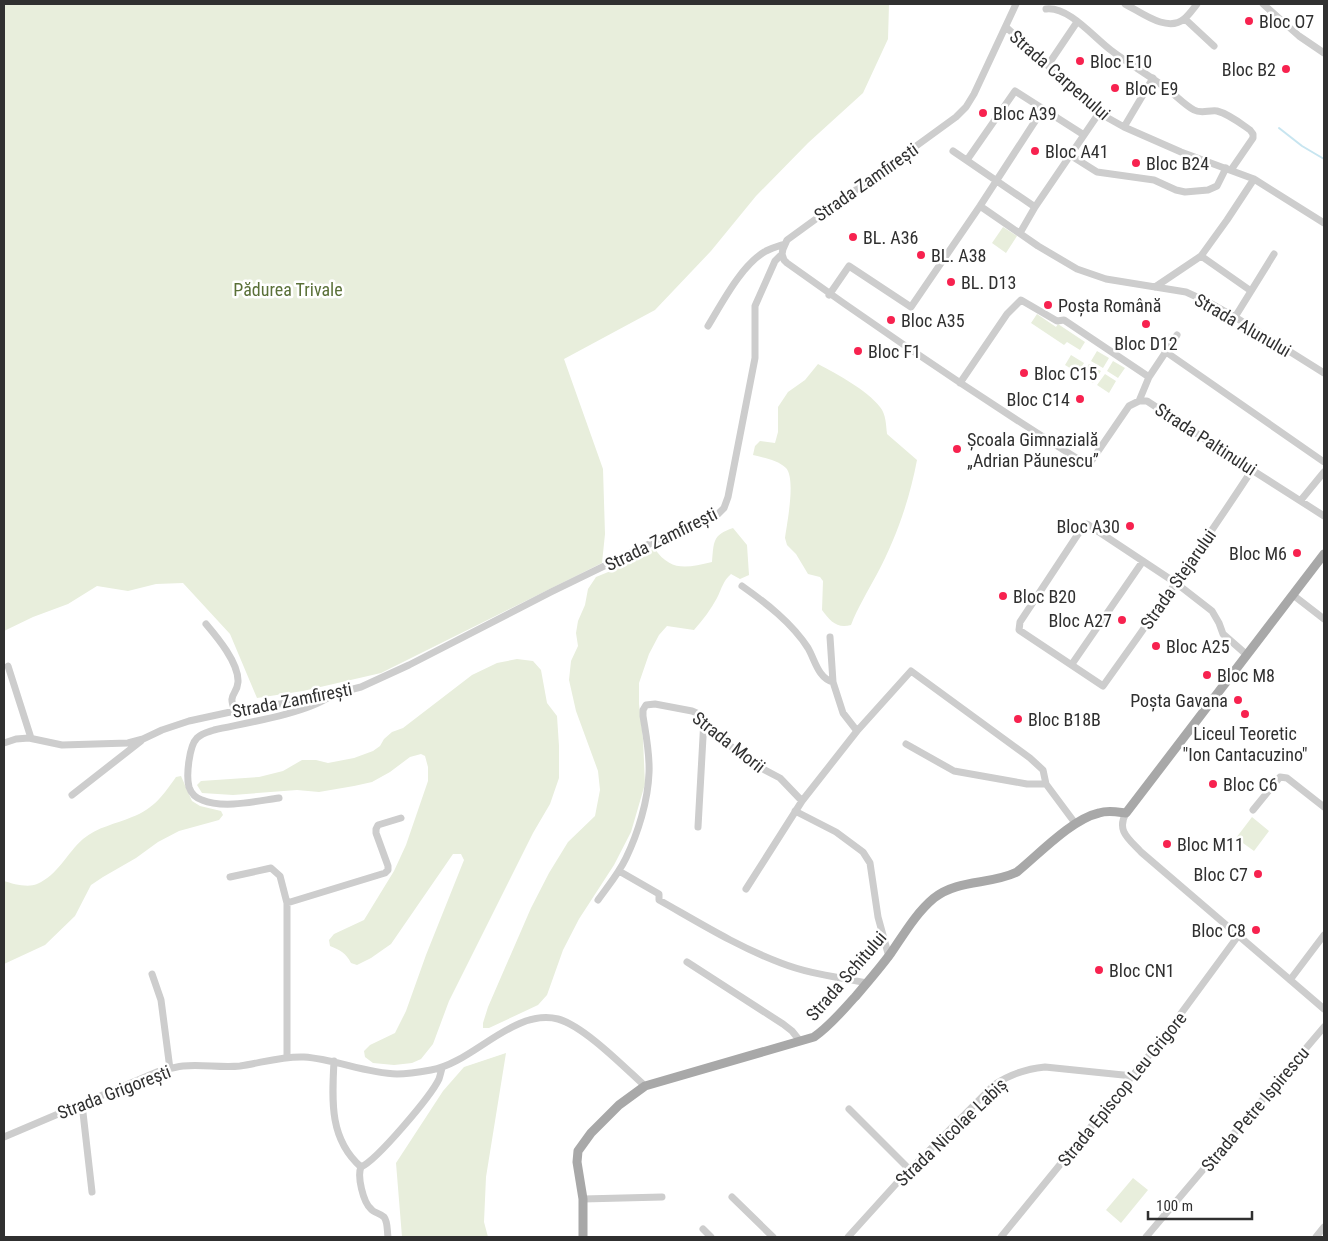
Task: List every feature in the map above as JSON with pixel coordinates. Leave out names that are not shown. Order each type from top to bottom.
[{"type":"main road","points":[[1126,813],[1324,554]]},
{"type":"main road","name":"Strada Schitului","points":[[583,1237],[583,1199],[577,1162],[578,1151],[591,1133],[620,1105],[645,1086],[814,1037],[827,1028],[867,983],[888,957],[922,908],[936,897],[949,889],[967,884],[992,881],[1017,872],[1075,824],[1100,812],[1126,813]]},
{"type":"street","name":"Strada Zamfirești","points":[[31,738],[62,745],[128,743],[189,721],[235,711],[333,695],[360,687],[409,665],[573,581],[678,530],[718,514],[724,508],[728,497],[755,358],[754,306],[775,261],[782,254],[784,244],[790,236],[956,117],[966,107],[974,94],[1016,4]]},
{"type":"street","points":[[1125,4],[1162,23],[1170,25],[1185,19],[1197,4]]},
{"type":"street","points":[[1263,4],[1299,36],[1324,53]]},
{"type":"street","points":[[1046,9],[1058,10],[1091,31],[1112,52],[1153,78],[1193,109],[1199,112],[1215,111],[1225,114],[1250,130],[1253,134],[1253,138],[1217,186],[1208,190],[1185,192],[1154,180],[1097,172],[1070,155]]},
{"type":"street","points":[[1185,19],[1214,46]]},
{"type":"street","points":[[1048,65],[1077,22]]},
{"type":"street","name":"Strada Carpenului","points":[[1006,27],[1099,113],[1124,127],[1181,152],[1254,179],[1324,223]]},
{"type":"street","points":[[1124,127],[1153,78]]},
{"type":"street","points":[[966,160],[1015,91],[1084,135]]},
{"type":"street","points":[[829,295],[850,266],[911,307],[1043,109]]},
{"type":"street","points":[[1020,233],[1035,207],[1099,113]]},
{"type":"street","points":[[953,151],[1035,207]]},
{"type":"street","points":[[1155,287],[1201,256],[1254,179]]},
{"type":"street","name":"Strada Alunului","points":[[980,206],[1071,266],[1088,274],[1106,279],[1186,292],[1235,317],[1324,374]]},
{"type":"street","points":[[708,326],[748,267],[766,251],[784,244]]},
{"type":"street","name":"Strada Paltinului","points":[[782,254],[787,263],[829,295],[1081,461],[1092,460],[1129,406],[1139,400],[1147,401],[1324,516]]},
{"type":"street","points":[[1235,317],[1274,254]]},
{"type":"street","points":[[1201,256],[1251,291]]},
{"type":"street","points":[[960,383],[1007,314],[1021,300],[1057,321],[1064,320],[1149,377]]},
{"type":"street","points":[[1139,400],[1149,377],[1178,335]]},
{"type":"street","points":[[1166,352],[1324,462]]},
{"type":"street","name":"Strada Stejarului","points":[[1072,664],[1103,686],[1176,583],[1252,470]]},
{"type":"street","points":[[1301,500],[1324,472]]},
{"type":"street","points":[[1143,561],[1072,664],[1019,630],[1020,622],[1084,525],[1087,524],[1090,525],[1176,583],[1212,610],[1223,634],[1247,655]]},
{"type":"street","points":[[742,586],[766,603],[799,635],[808,648],[821,675],[826,680],[833,682]]},
{"type":"street","points":[[1293,595],[1324,619]]},
{"type":"street","points":[[206,624],[219,639],[236,672],[238,685],[232,695],[235,711]]},
{"type":"street","points":[[830,637],[833,682],[843,713],[857,731]]},
{"type":"street","points":[[4,743],[16,738],[31,738],[8,666]]},
{"type":"street","points":[[746,889],[802,801],[857,731],[911,671],[1030,758],[1043,770],[1046,784],[1075,824]]},
{"type":"street","points":[[279,798],[234,804],[203,801],[194,796],[189,787],[188,773],[195,739],[202,734],[214,730],[295,711],[321,702],[333,695]]},
{"type":"street","name":"Strada Morii","points":[[619,871],[635,835],[648,788],[648,751],[643,716],[643,710],[646,705],[650,704],[700,714],[740,754],[759,768],[780,778],[802,801]]},
{"type":"street","points":[[698,827],[704,719]]},
{"type":"street","points":[[72,795],[143,739]]},
{"type":"street","points":[[906,744],[954,771],[1027,784],[1046,784]]},
{"type":"street","points":[[1253,810],[1280,778],[1283,777],[1287,778],[1324,807]]},
{"type":"street","points":[[795,811],[836,832],[863,852],[870,864],[878,917],[888,957]]},
{"type":"street","points":[[1126,813],[1122,820],[1122,828],[1128,838],[1141,852],[1324,1009]]},
{"type":"street","points":[[287,904],[385,873],[388,870],[388,866],[376,829],[378,824],[401,818]]},
{"type":"street","points":[[230,877],[270,868],[280,876],[287,904],[287,1057]]},
{"type":"street","points":[[598,900],[619,871],[659,894],[659,900],[747,948],[781,964],[827,977],[867,983]]},
{"type":"street","points":[[1290,980],[1324,934]]},
{"type":"street","name":"Strada Episcop Leu Grigore","points":[[1001,1237],[1133,1076],[1200,990],[1238,936]]},
{"type":"street","points":[[687,962],[783,1024],[800,1041]]},
{"type":"street","points":[[152,974],[161,1000],[170,1069]]},
{"type":"street","name":"Strada Grigorești","points":[[4,1137],[157,1072],[182,1066],[238,1066],[287,1057],[334,1061],[374,1071],[396,1074],[415,1073],[442,1068],[521,1023],[547,1018],[558,1019],[572,1024],[645,1086]]},
{"type":"street","name":"Strada Petre Ispirescu","points":[[1146,1237],[1324,1027]]},
{"type":"street","points":[[334,1061],[333,1086],[338,1134],[345,1150],[361,1167]]},
{"type":"street","name":"Strada Nicolae Labiș","points":[[848,1237],[910,1170],[994,1086],[1014,1074],[1045,1067],[1133,1076]]},
{"type":"street","points":[[388,1237],[386,1221],[383,1216],[372,1211],[368,1206],[360,1182],[359,1172],[361,1167],[367,1164],[384,1148],[425,1099],[439,1080],[442,1068]]},
{"type":"street","points":[[82,1104],[92,1192]]},
{"type":"street","points":[[849,1110],[910,1170]]},
{"type":"street","points":[[583,1199],[662,1197]]},
{"type":"street","points":[[732,1197],[773,1237]]},
{"type":"street","points":[[1316,1237],[1324,1227]]},
{"type":"street","points":[[703,1229],[711,1237]]},
{"type":"green space","name":"Pădurea Trivale","points":[[4,4],[889,4],[888,39],[863,93],[808,143],[756,196],[711,251],[655,310],[564,359],[603,469],[605,534],[602,563],[381,673],[303,691],[257,698],[230,634],[183,583],[156,584],[128,591],[97,586],[68,604],[33,617],[4,631]]},
{"type":"green space","points":[[1003,227],[1017,236],[1006,253],[992,243]]},
{"type":"green space","points":[[1037,314],[1056,327],[1058,324],[1085,342],[1080,350],[1067,342],[1064,345],[1031,323]]},
{"type":"green space","points":[[1097,351],[1109,358],[1103,368],[1091,361]]},
{"type":"green space","points":[[1071,355],[1084,363],[1078,373],[1065,365]]},
{"type":"green space","points":[[1113,361],[1125,368],[1118,378],[1107,371]]},
{"type":"green space","points":[[818,364],[868,395],[880,407],[883,413],[887,434],[917,460],[906,504],[896,533],[851,625],[846,626],[834,623],[822,610],[823,581],[820,577],[808,574],[796,554],[787,545],[785,538],[791,491],[789,474],[786,468],[775,461],[753,455],[755,446],[760,441],[775,443],[778,432],[778,407],[788,392],[805,380]]},
{"type":"green space","points":[[1089,364],[1101,371],[1093,383],[1081,375]]},
{"type":"green space","points":[[1105,374],[1116,381],[1109,393],[1097,385]]},
{"type":"green space","points":[[733,528],[747,545],[749,575],[740,579],[731,574],[728,577],[712,606],[694,630],[667,626],[659,635],[649,654],[639,683],[645,784],[631,832],[614,865],[579,919],[563,950],[547,995],[538,1005],[489,1028],[483,1028],[488,1007],[531,908],[549,873],[568,842],[595,816],[600,790],[598,771],[576,711],[569,680],[571,661],[578,646],[576,633],[578,621],[585,605],[588,589],[596,577],[635,561],[654,548],[660,556],[673,565],[687,567],[712,562],[715,540],[721,533]]},
{"type":"green space","points":[[517,659],[533,661],[541,670],[547,703],[557,716],[559,778],[550,804],[533,833],[449,1001],[433,1044],[421,1059],[412,1063],[394,1065],[373,1063],[365,1057],[364,1051],[370,1045],[395,1033],[406,1011],[464,860],[461,854],[453,854],[391,944],[371,958],[357,965],[351,963],[342,952],[330,946],[329,940],[334,934],[364,920],[394,871],[406,845],[428,781],[428,767],[425,756],[421,754],[410,757],[390,772],[372,782],[319,792],[297,790],[233,795],[202,793],[197,785],[201,781],[259,777],[283,771],[302,760],[316,760],[328,763],[354,758],[373,751],[392,732],[403,728],[472,675],[497,663]]},
{"type":"green space","points":[[181,776],[192,801],[200,806],[221,811],[223,815],[219,820],[179,831],[158,842],[136,858],[91,885],[75,916],[45,945],[4,964],[4,881],[29,886],[44,880],[57,869],[88,835],[140,814],[163,795],[176,777]]},
{"type":"green space","points":[[1252,817],[1269,831],[1254,851],[1236,838]]},
{"type":"green space","points":[[506,1053],[486,1177],[484,1222],[488,1237],[402,1237],[396,1163],[443,1091],[464,1067]]},
{"type":"green space","points":[[1133,1178],[1148,1190],[1121,1223],[1106,1210]]},
{"type":"waterway","points":[[1279,128],[1302,146],[1324,159]]},
{"type":"place","name":"Bloc O7","points":[[1249,21]]},
{"type":"place","name":"Bloc E10","points":[[1080,61]]},
{"type":"place","name":"Bloc B2","points":[[1286,69]]},
{"type":"place","name":"Bloc E9","points":[[1115,88]]},
{"type":"place","name":"Bloc A39","points":[[983,113]]},
{"type":"place","name":"Bloc A41","points":[[1035,151]]},
{"type":"place","name":"Bloc B24","points":[[1136,163]]},
{"type":"place","name":"BL. A36","points":[[853,237]]},
{"type":"place","name":"BL. A38","points":[[921,255]]},
{"type":"place","name":"BL. D13","points":[[951,282]]},
{"type":"place","name":"Poșta Română","points":[[1048,305]]},
{"type":"place","name":"Bloc A35","points":[[891,320]]},
{"type":"place","name":"Bloc D12","points":[[1146,324]]},
{"type":"place","name":"Bloc F1","points":[[858,351]]},
{"type":"place","name":"Bloc C15","points":[[1024,373]]},
{"type":"place","name":"Bloc C14","points":[[1080,399]]},
{"type":"place","name":"Școala Gimnazială „Adrian Păunescu”","points":[[957,449]]},
{"type":"place","name":"Bloc A30","points":[[1130,526]]},
{"type":"place","name":"Bloc M6","points":[[1297,553]]},
{"type":"place","name":"Bloc B20","points":[[1003,596]]},
{"type":"place","name":"Bloc A27","points":[[1122,620]]},
{"type":"place","name":"Bloc A25","points":[[1156,646]]},
{"type":"place","name":"Bloc M8","points":[[1207,675]]},
{"type":"place","name":"Poșta Gavana","points":[[1238,700]]},
{"type":"place","name":"Liceul Teoretic \"Ion Cantacuzino\"","points":[[1245,714]]},
{"type":"place","name":"Bloc B18B","points":[[1018,719]]},
{"type":"place","name":"Bloc C6","points":[[1213,784]]},
{"type":"place","name":"Bloc M11","points":[[1167,844]]},
{"type":"place","name":"Bloc C7","points":[[1258,874]]},
{"type":"place","name":"Bloc C8","points":[[1256,930]]},
{"type":"place","name":"Bloc CN1","points":[[1099,970]]}]
